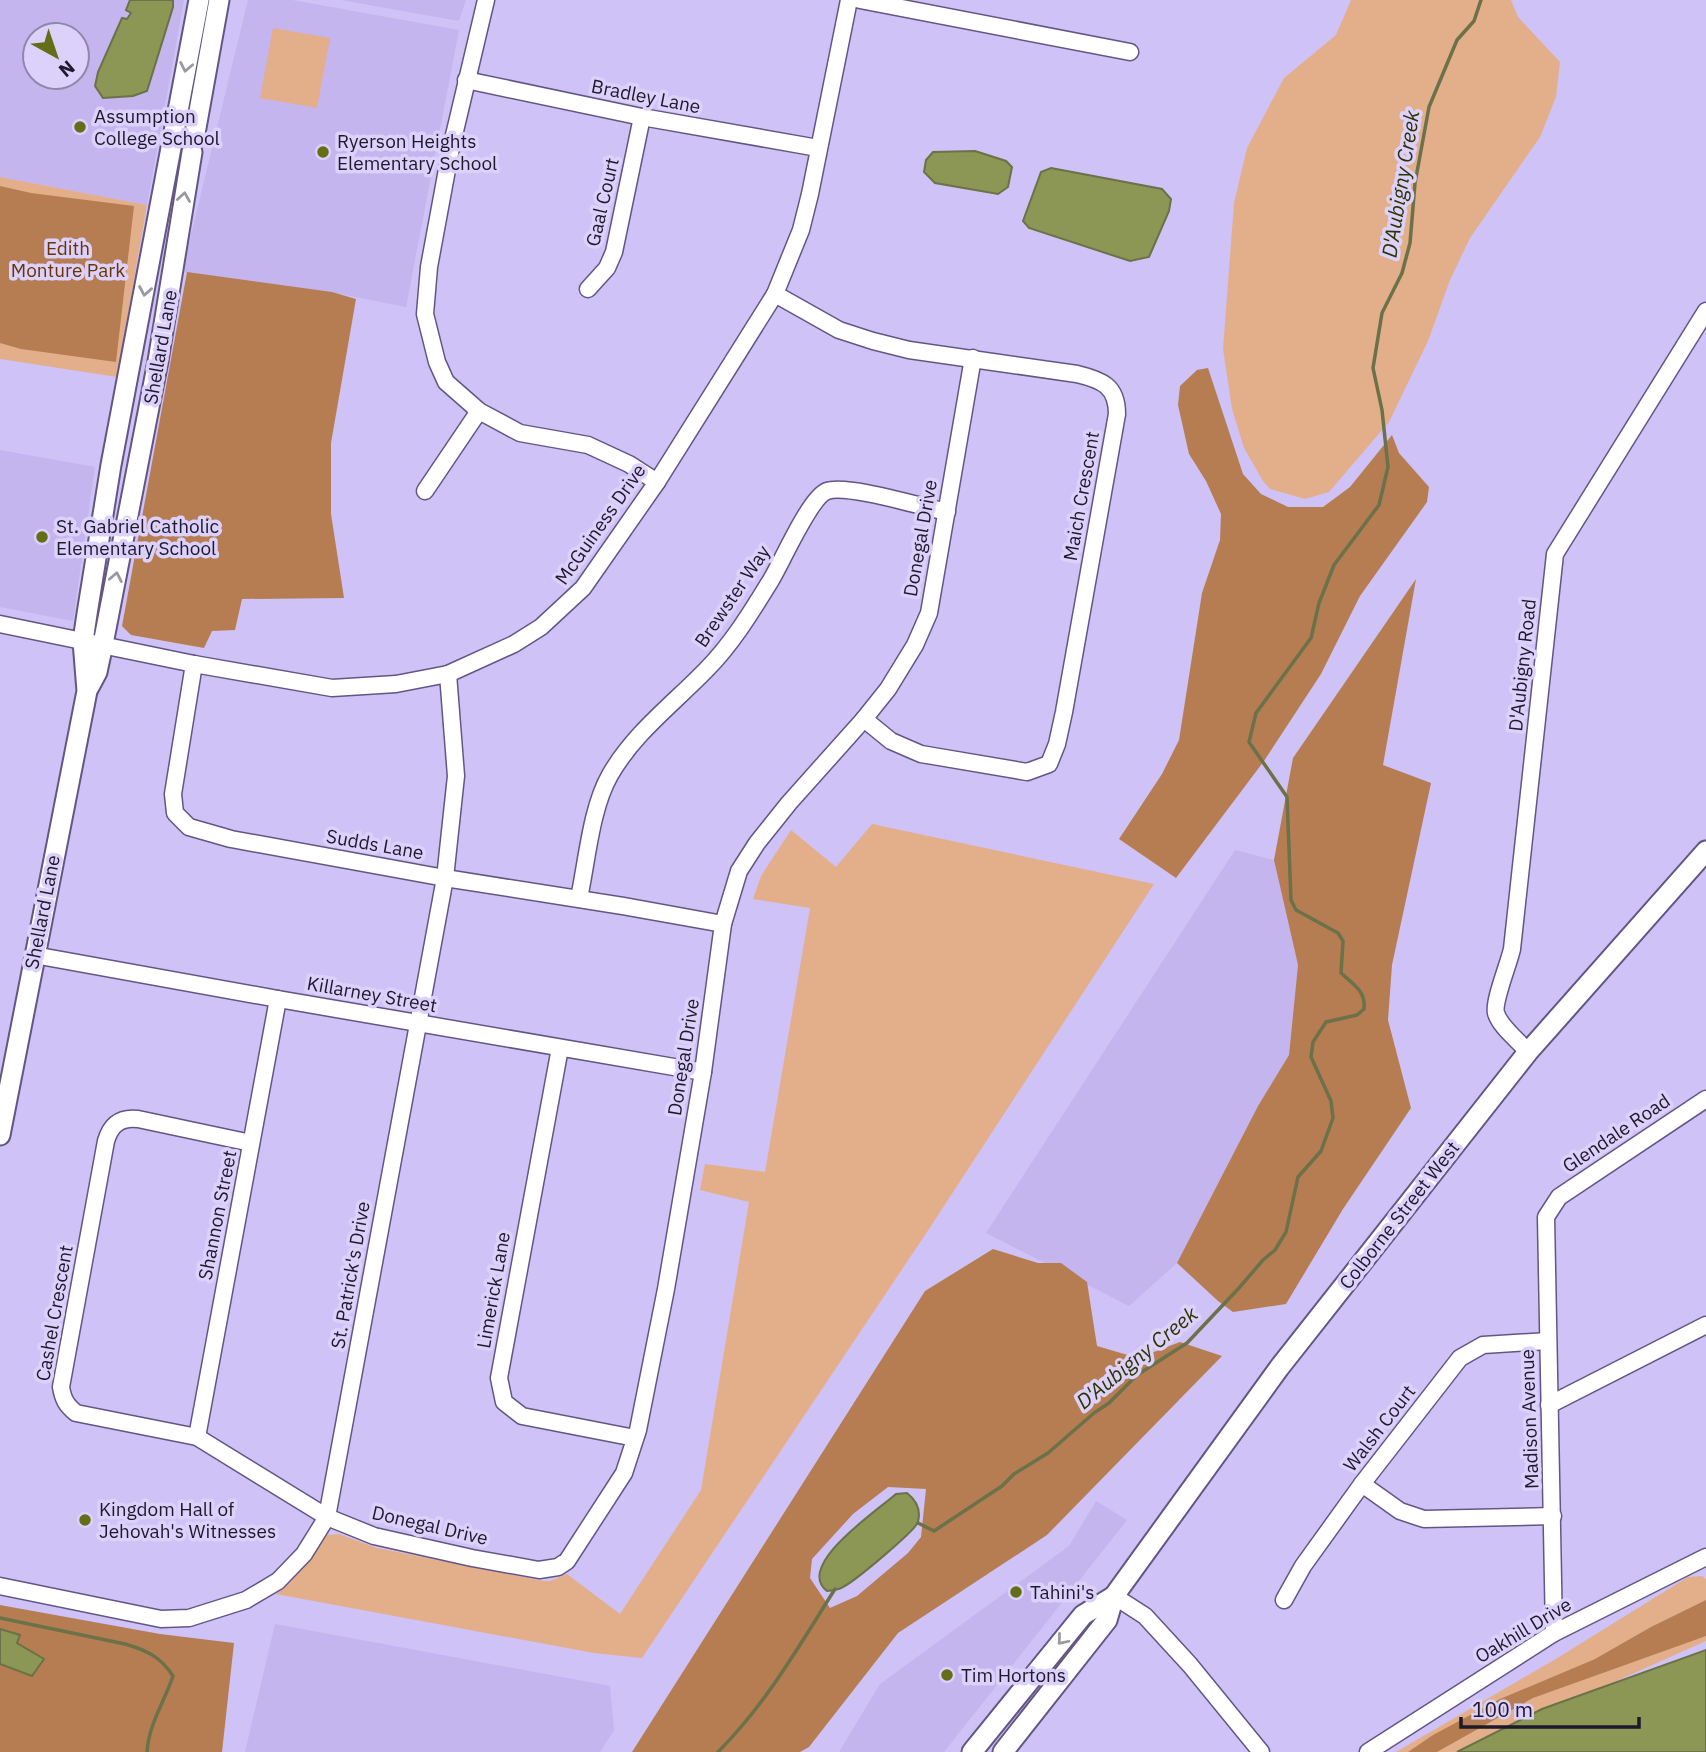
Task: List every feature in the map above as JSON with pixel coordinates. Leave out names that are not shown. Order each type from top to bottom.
[{"type":"main road","name":"Shellard Lane","points":[[0,1135],[86,691],[83,641],[111,465],[199,0]]},
{"type":"main road","name":"Shellard Lane","points":[[86,691],[97,672],[103,645],[158,361],[219,0]]},
{"type":"main road","name":"Colborne Street West","points":[[1003,1752],[1107,1620],[1114,1596],[1279,1368],[1528,1052],[1706,851]]},
{"type":"main road","name":"Colborne Street West","points":[[971,1752],[1083,1615],[1114,1596]]},
{"type":"street","points":[[486,0],[451,148],[429,267],[425,314],[437,362],[446,383],[479,411],[520,433],[588,444],[629,464],[657,482]]},
{"type":"street","name":"McGuiness Drive","points":[[0,624],[194,664],[332,688],[396,684],[448,674],[514,644],[541,627],[583,588],[657,482],[775,294],[801,230],[849,0]]},
{"type":"street","points":[[860,0],[1130,52]]},
{"type":"street","name":"Bradley Lane","points":[[466,80],[642,117],[818,148]]},
{"type":"street","name":"Gaal Court","points":[[588,289],[607,268],[614,252],[642,117]]},
{"type":"street","name":"Maich Crescent","points":[[775,294],[850,334],[909,350],[1094,378],[1113,391],[1117,401],[1057,744],[1049,764],[1027,772],[921,754],[891,741],[864,719]]},
{"type":"street","name":"D'Aubigny Road","points":[[1528,1052],[1501,1023],[1496,1013],[1496,1002],[1512,949],[1555,554],[1706,311]]},
{"type":"street","name":"Donegal Drive","points":[[327,1517],[389,1541],[548,1570],[567,1561],[624,1473],[635,1438],[666,1289],[703,1072],[723,924],[738,871],[789,803],[864,719],[902,669],[915,645],[929,613],[973,358]]},
{"type":"street","points":[[425,491],[479,411]]},
{"type":"street","name":"Brewster Way","points":[[579,898],[596,814],[608,779],[634,741],[708,669],[736,635],[772,578],[812,503],[826,491],[849,491],[947,512]]},
{"type":"street","name":"Sudds Lane","points":[[194,664],[173,794],[175,813],[189,827],[231,839],[445,878],[579,898],[723,924]]},
{"type":"street","name":"St. Patrick's Drive","points":[[0,1586],[161,1619],[189,1618],[246,1600],[278,1581],[304,1554],[327,1517],[445,878],[456,776],[448,674]]},
{"type":"street","name":"Killarney Street","points":[[34,955],[703,1072]]},
{"type":"street","name":"Shannon Street","points":[[197,1437],[278,999]]},
{"type":"street","name":"Limerick Lane","points":[[560,1048],[499,1378],[501,1392],[504,1402],[522,1416],[635,1438]]},
{"type":"street","name":"Glendale Road","points":[[1553,1206],[1559,1197],[1706,1099]]},
{"type":"street","name":"Cashel Crescent","points":[[251,1143],[131,1118],[112,1127],[106,1141],[61,1387],[63,1398],[68,1407],[76,1413],[197,1437],[327,1517]]},
{"type":"street","name":"Madison Avenue","points":[[1553,1206],[1546,1217],[1554,1633]]},
{"type":"street","points":[[1549,1405],[1706,1325]]},
{"type":"street","name":"Walsh Court","points":[[1284,1600],[1303,1566],[1362,1484],[1460,1358],[1483,1345],[1548,1341]]},
{"type":"street","points":[[1362,1484],[1400,1511],[1424,1519],[1553,1516]]},
{"type":"street","name":"Oakhill Drive","points":[[1368,1752],[1554,1633],[1706,1557]]},
{"type":"street","points":[[1114,1596],[1145,1616],[1190,1665],[1261,1752]]},
{"type":"shaded area","name":"Assumption College School","points":[[0,0],[184,0],[147,205],[0,177]]},
{"type":"shaded area","points":[[130,0],[173,0],[173,7],[147,91],[133,96],[103,98],[95,86],[98,72],[122,18],[127,19],[131,13],[126,10]]},
{"type":"shaded area","name":"Ryerson Heights Elementary School","points":[[248,0],[292,0],[459,30],[406,307],[335,293],[182,272]]},
{"type":"shaded area","points":[[341,0],[466,0],[459,21]]},
{"type":"shaded area","points":[[975,151],[1006,161],[1012,167],[1008,187],[998,194],[935,183],[924,172],[926,160],[933,152]]},
{"type":"shaded area","points":[[1051,168],[1162,189],[1171,199],[1169,211],[1149,257],[1130,261],[1029,228],[1023,221],[1041,172]]},
{"type":"shaded area","name":"St. Gabriel Catholic Elementary School","points":[[0,450],[95,467],[73,621],[0,607]]},
{"type":"shaded area","points":[[1235,850],[1274,860],[1298,965],[1289,1055],[1258,1106],[1177,1263],[1129,1306],[986,1233]]},
{"type":"shaded area","points":[[907,1493],[918,1509],[919,1518],[914,1527],[850,1583],[840,1589],[827,1591],[820,1580],[821,1568],[842,1539],[896,1494]]},
{"type":"shaded area","points":[[1096,1501],[1127,1520],[944,1752],[839,1752],[880,1684],[1069,1546]]},
{"type":"shaded area","points":[[275,1624],[610,1686],[614,1730],[600,1752],[245,1752]]},
{"type":"shaded area","points":[[0,1629],[20,1635],[17,1643],[44,1659],[32,1676],[0,1664]]},
{"type":"shaded area","points":[[1706,1650],[1706,1752],[1457,1752],[1542,1709]]},
{"type":"green space","points":[[1351,0],[1511,0],[1518,17],[1560,62],[1556,97],[1540,137],[1470,238],[1450,280],[1428,341],[1389,422],[1329,492],[1305,499],[1270,489],[1263,481],[1244,448],[1232,409],[1223,349],[1234,203],[1247,148],[1284,78],[1336,35]]},
{"type":"green space","points":[[273,28],[330,38],[317,108],[260,98]]},
{"type":"green space","name":"Edith Monture Park","points":[[0,177],[147,205],[117,377],[0,359]]},
{"type":"green space","name":"Edith Monture Park","points":[[0,186],[31,193],[134,206],[116,362],[21,349],[0,343]]},
{"type":"green space","points":[[187,272],[332,292],[356,299],[331,443],[331,514],[344,598],[242,599],[235,630],[212,631],[204,648],[131,635],[122,626]]},
{"type":"green space","points":[[1208,368],[1243,474],[1261,494],[1288,507],[1323,507],[1350,487],[1392,435],[1399,453],[1429,487],[1427,502],[1360,596],[1321,674],[1264,761],[1176,878],[1119,839],[1162,774],[1179,740],[1202,593],[1220,540],[1221,514],[1206,481],[1189,454],[1178,405],[1180,386],[1197,370]]},
{"type":"green space","points":[[1416,579],[1383,765],[1431,783],[1392,965],[1388,1020],[1411,1108],[1343,1209],[1286,1304],[1233,1312],[1177,1263],[1258,1106],[1289,1055],[1298,965],[1274,860],[1293,758]]},
{"type":"green space","points":[[872,824],[1154,884],[927,1232],[642,1658],[594,1653],[276,1594],[289,1584],[327,1535],[339,1534],[377,1548],[544,1581],[567,1574],[620,1614],[701,1490],[749,1202],[700,1190],[705,1164],[765,1172],[810,908],[753,899],[761,876],[791,830],[836,867]]},
{"type":"green space","points":[[993,1249],[1038,1263],[1061,1263],[1087,1282],[1097,1346],[1138,1358],[1180,1342],[1222,1356],[1047,1535],[898,1633],[809,1747],[800,1752],[632,1752],[925,1291]],"holes":[[[888,1487],[926,1489],[921,1537],[908,1553],[857,1596],[830,1608],[810,1578],[812,1559],[853,1514]]]},
{"type":"green space","points":[[1702,1576],[1706,1579],[1706,1641],[1594,1691],[1542,1709],[1457,1752],[1396,1752],[1559,1657],[1688,1577]]},
{"type":"green space","points":[[1706,1600],[1706,1636],[1533,1698],[1437,1752],[1408,1752],[1433,1735],[1500,1699],[1595,1659]]},
{"type":"green space","points":[[0,1605],[160,1634],[234,1643],[222,1752],[0,1752]]},
{"type":"waterway","name":"D'Aubigny Creek","points":[[918,1523],[934,1531],[1002,1486],[1014,1474],[1048,1453],[1109,1403],[1137,1375],[1187,1343],[1275,1250],[1286,1232],[1298,1177],[1321,1151],[1333,1118],[1331,1101],[1311,1057],[1313,1042],[1326,1022],[1357,1015],[1364,1009],[1363,997],[1358,988],[1341,973],[1343,941],[1338,933],[1296,910],[1291,900],[1287,797],[1249,742],[1256,713],[1311,638],[1319,603],[1334,565],[1379,505],[1388,467],[1382,410],[1373,368],[1382,313],[1402,273],[1410,243],[1415,183],[1429,107],[1457,40],[1474,21],[1481,0]]},
{"type":"waterway","name":"D'Aubigny Creek","points":[[718,1752],[767,1694],[835,1589]]},
{"type":"waterway","points":[[0,1618],[125,1644],[158,1659],[173,1676],[154,1722],[147,1752]]},
{"type":"place","name":"Assumption College School","points":[[80,127]]},
{"type":"place","name":"Ryerson Heights Elementary School","points":[[323,152]]},
{"type":"place","name":"St. Gabriel Catholic Elementary School","points":[[42,537]]},
{"type":"place","name":"Kingdom Hall of Jehovah's Witnesses","points":[[85,1520]]},
{"type":"place","name":"Tahini's","points":[[1016,1592]]},
{"type":"place","name":"Tim Hortons","points":[[947,1675]]}]
